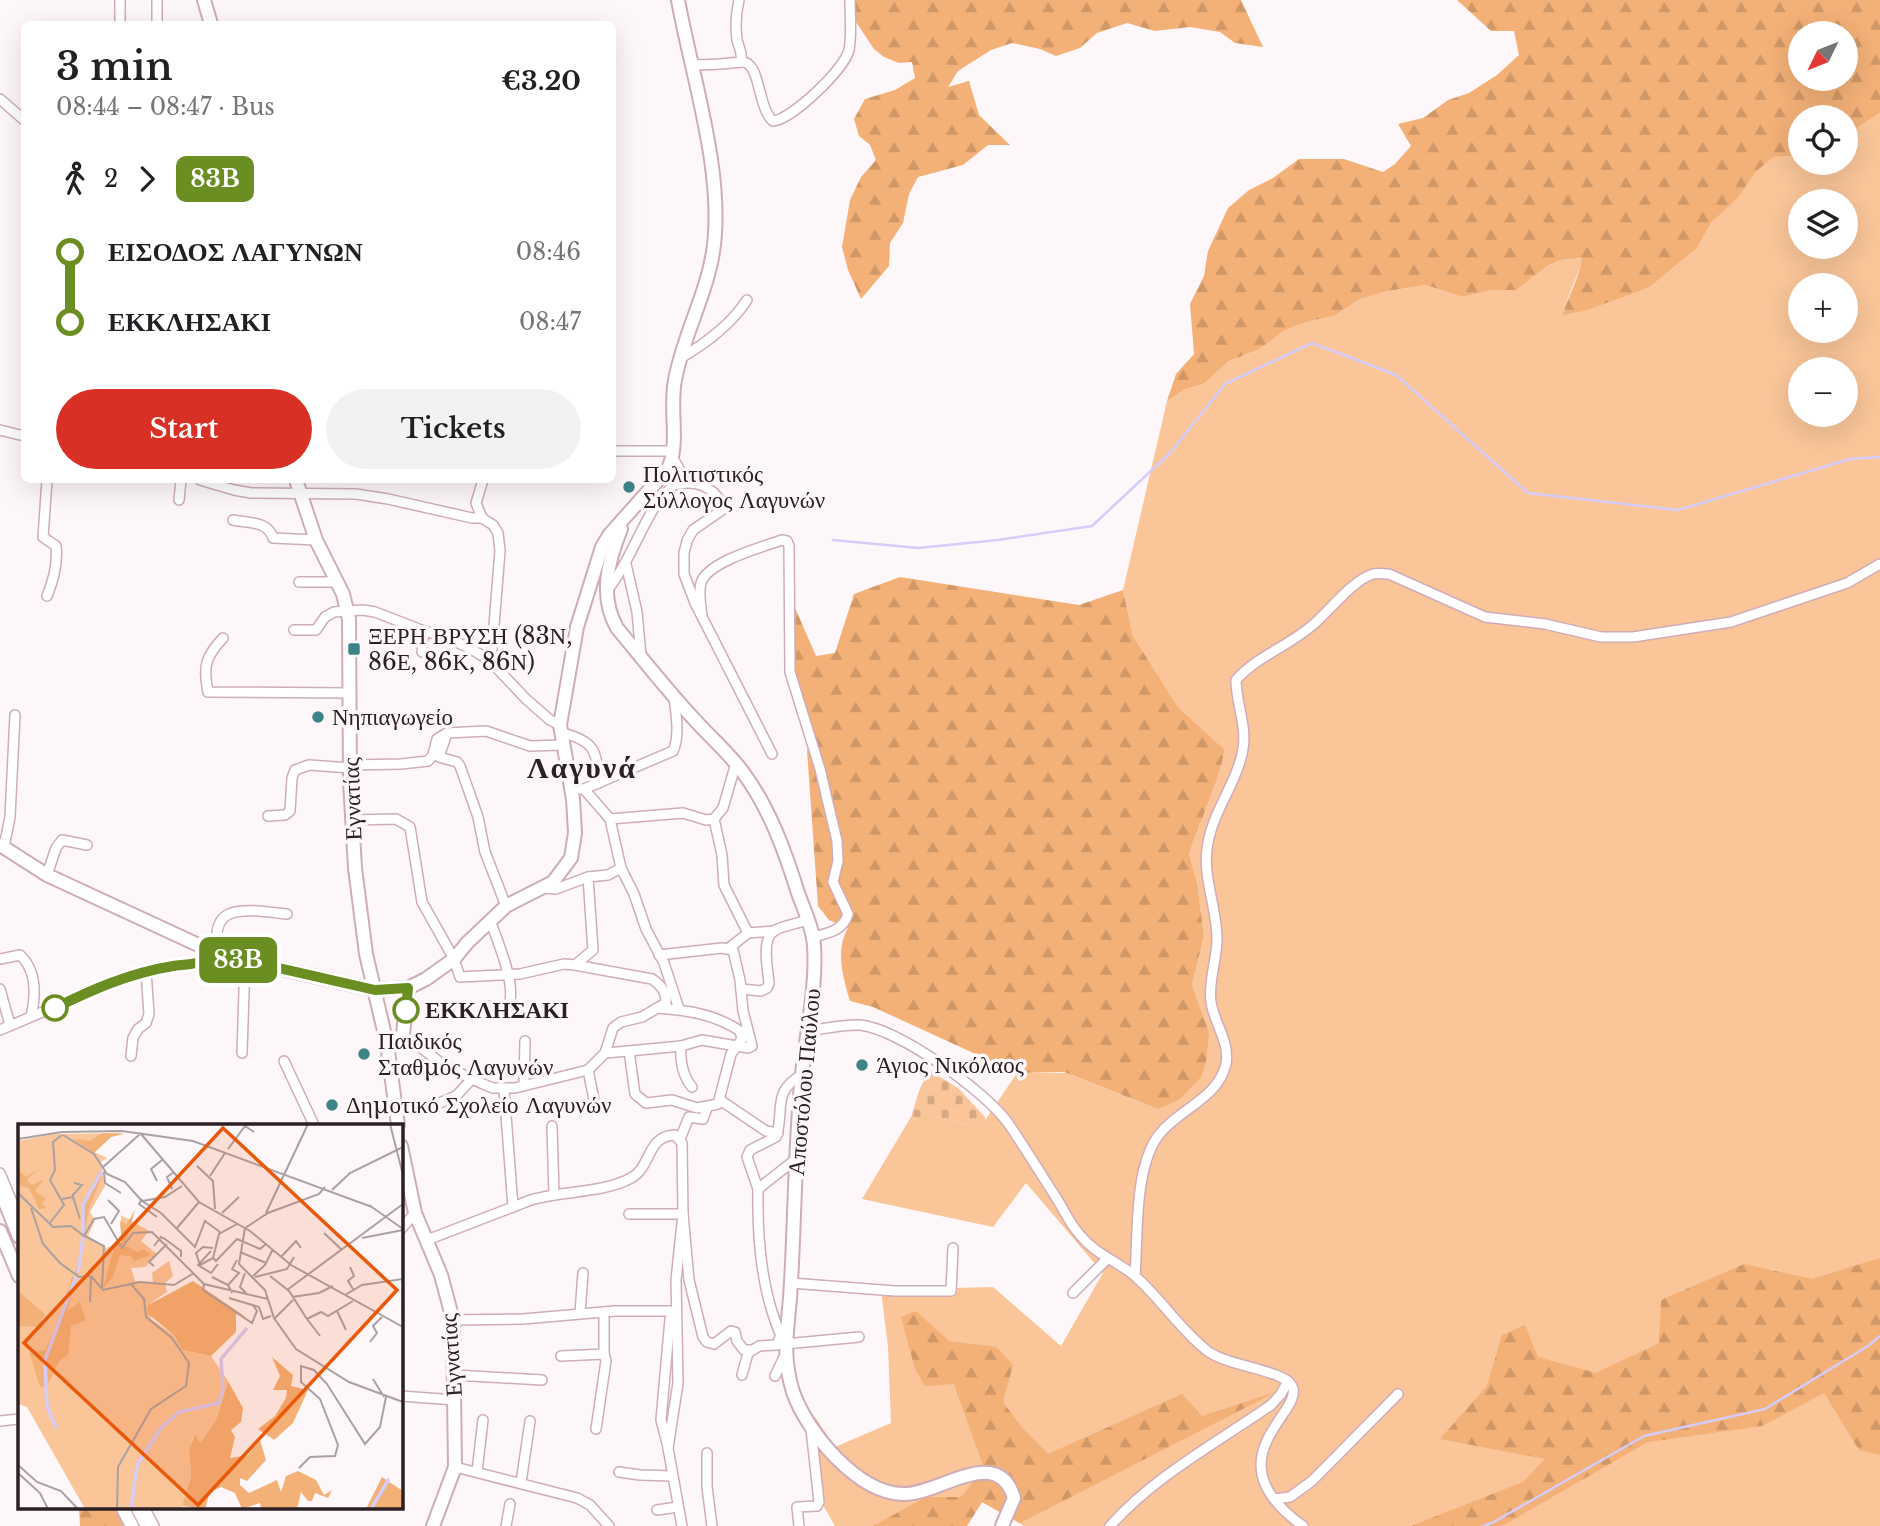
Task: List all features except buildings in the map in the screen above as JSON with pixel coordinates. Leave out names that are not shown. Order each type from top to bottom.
[{"type":"street","points":[[120,0],[120,21]]},
{"type":"street","points":[[157,0],[157,21]]},
{"type":"street","points":[[204,0],[210,21]]},
{"type":"street","points":[[15,715],[10,817],[2,846],[47,875],[216,954],[375,990],[408,988],[436,973],[454,959],[506,906],[544,888],[560,875],[572,858],[575,833],[578,789],[562,734],[577,627],[595,565],[610,534],[668,469],[673,455],[671,403],[679,359],[706,283],[713,250],[716,220],[714,174],[678,0]]},
{"type":"street","points":[[739,0],[736,18],[741,62]]},
{"type":"street","points":[[691,65],[732,65],[741,62],[748,64],[755,72],[767,117],[773,121],[780,120],[826,81],[839,68],[848,53],[850,0]]},
{"type":"street","points":[[0,99],[21,117]]},
{"type":"street","points":[[679,359],[701,347],[739,313],[747,300]]},
{"type":"street","points":[[0,430],[21,435]]},
{"type":"street","points":[[616,451],[673,455]]},
{"type":"street","points":[[605,593],[626,564],[654,508],[681,472],[673,455]]},
{"type":"street","points":[[673,485],[690,482],[704,485],[713,490],[723,505],[722,510],[693,530],[684,553],[684,574],[702,616],[772,754]]},
{"type":"street","points":[[47,483],[43,537],[56,545],[57,554],[54,579],[47,596]]},
{"type":"street","points":[[179,500],[181,483]]},
{"type":"street","points":[[210,483],[234,490],[366,496],[482,518],[493,525],[499,540],[491,662]]},
{"type":"street","points":[[234,483],[234,490]]},
{"type":"street","name":"Εγνατίας","points":[[297,483],[316,540],[337,582],[348,612],[355,868],[366,954],[387,1044],[398,1124]]},
{"type":"street","points":[[482,483],[476,503],[482,518]]},
{"type":"street","points":[[233,520],[266,526],[271,530],[273,538],[316,540]]},
{"type":"street","points":[[605,593],[614,545],[623,522]]},
{"type":"street","points":[[702,616],[700,587],[709,571],[732,559],[782,540],[787,541],[790,672],[820,769],[837,841],[838,861],[833,882],[848,915],[845,923],[837,930],[813,937]]},
{"type":"street","points":[[626,564],[637,612],[641,656]]},
{"type":"street","points":[[1135,1276],[1141,1174],[1149,1151],[1158,1136],[1173,1121],[1214,1089],[1226,1062],[1226,1045],[1210,994],[1217,938],[1206,850],[1211,830],[1243,750],[1244,736],[1236,693],[1236,680],[1243,672],[1253,663],[1298,637],[1337,599],[1373,574],[1389,574],[1485,617],[1545,624],[1601,637],[1633,637],[1731,622],[1847,583],[1880,564]]},
{"type":"street","points":[[299,582],[337,582]]},
{"type":"street","name":"Αποστόλου Παύλου","points":[[605,593],[610,616],[674,697],[736,763],[752,785],[785,849],[813,937],[813,972],[802,1075],[791,1283],[785,1340],[793,1392],[800,1409],[828,1448],[852,1472],[869,1484],[890,1493],[917,1493],[967,1475],[995,1473],[1006,1482],[1014,1499],[1002,1526]]},
{"type":"street","points":[[294,630],[316,630],[325,617],[334,612],[356,610],[375,612],[460,643],[491,662],[502,677],[562,734]]},
{"type":"street","points":[[422,652],[424,631]]},
{"type":"street","points":[[223,638],[204,666],[208,692],[349,693]]},
{"type":"street","points":[[578,789],[599,783],[673,751],[677,721],[674,697]]},
{"type":"street","points":[[436,756],[437,738],[447,733],[486,732],[530,746],[562,734],[579,737],[590,744],[596,752],[599,783]]},
{"type":"street","points":[[268,816],[285,815],[290,811],[295,770],[309,765],[351,766],[422,762],[436,756],[457,762],[478,817],[485,852],[506,906]]},
{"type":"street","points":[[610,818],[683,813],[706,820],[714,819],[723,807],[736,763]]},
{"type":"street","points":[[578,789],[610,818],[621,868],[679,1009]]},
{"type":"street","points":[[352,820],[396,819],[410,827],[422,902],[454,959],[460,977],[508,974],[575,964],[652,979],[668,977]]},
{"type":"street","points":[[714,819],[722,855],[724,884],[748,933]]},
{"type":"street","points":[[47,875],[58,844],[62,840],[88,845]]},
{"type":"street","points":[[544,888],[556,889],[588,877],[608,875],[621,868]]},
{"type":"street","points":[[575,964],[593,950],[588,877]]},
{"type":"street","points":[[216,954],[215,938],[220,921],[228,913],[241,909],[286,914]]},
{"type":"street","points":[[490,920],[508,974],[510,1003],[504,1009],[490,1006]]},
{"type":"street","points":[[659,955],[729,948],[748,933],[774,931],[807,920]]},
{"type":"street","points":[[741,989],[767,989],[767,944],[769,935],[774,931]]},
{"type":"street","points":[[605,1053],[681,1046],[702,1040],[748,1048],[751,1046],[736,957],[729,948]]},
{"type":"street","points":[[0,1030],[116,981],[146,971],[202,961],[216,954]]},
{"type":"street","points":[[0,959],[20,955],[30,969],[34,996],[32,1016]]},
{"type":"street","points":[[242,1053],[245,961]]},
{"type":"street","points":[[131,1056],[133,1038],[138,1028],[146,1023],[149,1014],[146,971]]},
{"type":"street","points":[[387,1044],[420,1046],[445,1066],[493,1088],[503,1089],[588,1070],[605,1053],[613,1028],[621,1022],[642,1017],[666,1003],[667,998],[659,984],[652,979]]},
{"type":"street","points":[[402,1043],[408,988]]},
{"type":"street","points":[[0,989],[10,1025]]},
{"type":"street","points":[[629,1051],[635,1094],[646,1103],[672,1100],[697,1108],[707,1108],[720,1100],[724,1075],[735,1046],[742,1036],[733,1027],[703,1015],[679,1009],[655,1008]]},
{"type":"street","points":[[807,1031],[850,1025],[878,1029],[914,1048],[968,1084],[1006,1120],[1070,1222],[1087,1244],[1135,1276],[1211,1355],[1288,1381],[1292,1385],[1293,1395],[1271,1433],[1259,1464],[1262,1480],[1282,1509],[1303,1526]]},
{"type":"street","points":[[524,1041],[524,1085]]},
{"type":"street","points":[[681,1046],[680,1058],[685,1079],[692,1087]]},
{"type":"street","points":[[284,1061],[314,1124]]},
{"type":"street","points":[[588,1070],[596,1110]]},
{"type":"street","points":[[775,1376],[785,1340],[773,1317],[763,1264],[758,1189],[747,1157],[750,1150],[776,1137],[781,1096],[790,1084],[802,1075]]},
{"type":"street","points":[[435,1105],[456,1096],[472,1079]]},
{"type":"street","points":[[503,1089],[513,1207]]},
{"type":"street","points":[[720,1100],[766,1131],[778,1133]]},
{"type":"street","points":[[684,1105],[683,1116],[703,1119],[707,1108]]},
{"type":"street","points":[[680,1139],[689,1117]]},
{"type":"street","points":[[552,1126],[554,1195]]},
{"type":"street","points":[[427,1240],[537,1198],[625,1181],[642,1170],[653,1144],[668,1135],[675,1135],[682,1143],[683,1214],[689,1280],[703,1337],[714,1344],[731,1331],[735,1332],[737,1341],[744,1350],[752,1350]]},
{"type":"street","points":[[758,1189],[796,1159]]},
{"type":"street","name":"Εγνατίας","points":[[402,1161],[415,1213],[441,1275],[453,1320],[455,1466],[433,1526]]},
{"type":"street","points":[[0,1174],[18,1217]]},
{"type":"street","points":[[0,1190],[18,1235]]},
{"type":"street","points":[[402,1227],[415,1213]]},
{"type":"street","points":[[629,1214],[683,1214]]},
{"type":"street","points":[[668,1448],[678,1383],[676,1297],[683,1214]]},
{"type":"street","points":[[0,1231],[18,1274]]},
{"type":"street","points":[[791,1283],[895,1291],[951,1291],[953,1248]]},
{"type":"street","points":[[1073,1293],[1107,1259]]},
{"type":"street","points":[[580,1313],[583,1273]]},
{"type":"street","points":[[676,1297],[670,1311],[662,1420],[682,1526]]},
{"type":"street","points":[[453,1320],[670,1311]]},
{"type":"street","points":[[596,1429],[606,1360],[604,1312]]},
{"type":"street","points":[[742,1375],[745,1359],[759,1346],[774,1346],[785,1340],[859,1337]]},
{"type":"street","points":[[561,1356],[604,1354]]},
{"type":"street","points":[[455,1375],[542,1380]]},
{"type":"street","points":[[1110,1526],[1133,1503],[1186,1460],[1271,1405],[1288,1381]]},
{"type":"street","points":[[1275,1499],[1290,1497],[1312,1481],[1398,1394]]},
{"type":"street","points":[[402,1396],[455,1400]]},
{"type":"street","points":[[0,1420],[18,1419]]},
{"type":"street","points":[[477,1471],[483,1420]]},
{"type":"street","points":[[521,1483],[530,1421]]},
{"type":"street","points":[[799,1526],[797,1507],[817,1506],[819,1502],[811,1425]]},
{"type":"street","points":[[707,1452],[712,1526]]},
{"type":"street","points":[[455,1466],[577,1498],[590,1505],[610,1526]]},
{"type":"street","points":[[619,1472],[672,1476]]},
{"type":"street","points":[[506,1526],[510,1504]]},
{"type":"street","points":[[657,1510],[678,1507]]},
{"type":"street","points":[[123,1508],[132,1526]]},
{"type":"street","points":[[138,1508],[147,1526]]},
{"type":"street","points":[[145,1508],[154,1526]]},
{"type":"green space","points":[[853,0],[1241,0],[1263,47],[1235,43],[1220,32],[1190,27],[1155,31],[1127,23],[1097,33],[1080,48],[1056,56],[1040,49],[1012,43],[991,50],[958,71],[948,87],[969,81],[979,115],[1010,145],[988,145],[963,165],[918,177],[909,194],[903,223],[890,243],[889,266],[861,299],[848,270],[842,247],[850,200],[861,177],[876,160],[870,145],[859,136],[854,119],[865,99],[895,90],[915,78],[912,62],[899,63],[874,49],[852,16]]},
{"type":"green space","points":[[1457,0],[1880,0],[1880,113],[1858,127],[1858,105],[1788,105],[1788,156],[1774,157],[1755,172],[1738,198],[1711,223],[1697,248],[1650,287],[1587,310],[1563,315],[1582,258],[1561,260],[1547,266],[1516,290],[1493,290],[1462,297],[1426,285],[1388,291],[1360,299],[1334,316],[1285,330],[1260,349],[1229,361],[1205,383],[1184,390],[1167,401],[1176,374],[1194,354],[1190,304],[1204,276],[1208,251],[1228,208],[1249,190],[1273,178],[1299,159],[1344,159],[1383,172],[1395,164],[1411,146],[1398,124],[1423,118],[1448,100],[1469,93],[1497,75],[1519,55],[1514,31],[1491,31]]},
{"type":"green space","points":[[1880,113],[1880,1526],[1024,1526],[982,1502],[967,1526],[835,1526],[815,1491],[806,1426],[815,1417],[835,1447],[891,1423],[888,1347],[881,1290],[993,1287],[1061,1346],[1103,1273],[1026,1183],[993,1227],[862,1199],[911,1117],[935,1117],[969,1125],[984,1122],[1017,1073],[1066,1073],[1158,1109],[1209,1032],[1192,985],[1204,936],[1197,883],[1189,853],[1218,777],[1225,750],[1178,707],[1133,636],[1123,590],[1167,401],[1184,390],[1205,383],[1229,361],[1260,349],[1285,330],[1334,316],[1360,299],[1388,291],[1426,285],[1462,297],[1493,290],[1515,290],[1547,266],[1561,260],[1583,258],[1564,314],[1650,287],[1697,248],[1711,223],[1738,198],[1754,172],[1774,157],[1788,156],[1788,175],[1858,175],[1858,127]]},
{"type":"green space","points":[[900,577],[1079,605],[1123,590],[1133,636],[1178,707],[1225,750],[1218,777],[1189,853],[1197,883],[1204,936],[1192,985],[1209,1032],[1206,1062],[1201,1077],[1180,1099],[1158,1109],[1064,1072],[1017,1073],[873,1007],[850,1001],[841,955],[848,928],[829,920],[818,906],[807,750],[817,745],[793,669],[789,594],[816,656],[835,653],[854,594]]},
{"type":"green space","points":[[929,1070],[958,1088],[985,1117],[985,1122],[969,1125],[935,1117],[911,1117]]},
{"type":"green space","points":[[1880,1258],[1880,1455],[1859,1450],[1824,1393],[1762,1426],[1648,1442],[1502,1526],[1411,1526],[1523,1482],[1545,1459],[1440,1439],[1487,1386],[1502,1335],[1525,1325],[1538,1357],[1596,1373],[1659,1343],[1661,1300],[1744,1264],[1812,1279]]},
{"type":"green space","points":[[916,1311],[949,1341],[996,1347],[1013,1365],[1003,1402],[1023,1429],[1048,1454],[1182,1394],[1202,1416],[1276,1392],[1020,1523],[982,1502],[967,1526],[873,1526],[926,1497],[961,1497],[984,1468],[954,1384],[925,1386],[915,1369],[901,1317]]},
{"type":"green space","points":[[79,1508],[114,1508],[123,1526],[80,1526]]},
{"type":"waterway","points":[[833,540],[918,548],[1092,526],[1170,453],[1225,384],[1312,343],[1396,375],[1528,493],[1678,510],[1850,459],[1880,457]]},
{"type":"waterway","points":[[1483,1526],[1644,1436],[1765,1409],[1880,1336]]},
{"type":"bus line","name":"83B","points":[[55,1008],[125,977],[202,961],[213,953],[375,990],[408,988],[406,1010]]},
{"type":"place","name":"Πολιτιστικός Σύλλογος Λαγυνών","points":[[629,487]]},
{"type":"place","name":"ΞΕΡΗ ΒΡΥΣΗ (83Ν, 86Ε, 86Κ, 86Ν)","points":[[354,649]]},
{"type":"place","name":"Νηπιαγωγείο","points":[[318,717]]},
{"type":"place","name":"ΕΚΚΛΗΣΑΚΙ","points":[[406,1010]]},
{"type":"place","name":"Παιδικός Σταθμός Λαγυνών","points":[[364,1054]]},
{"type":"place","name":"Άγιος Νικόλαος","points":[[862,1065]]},
{"type":"place","name":"Δημοτικό Σχολείο Λαγυνών","points":[[332,1105]]},
{"type":"district","name":"Λαγυνά","points":[[582,767]]}]
